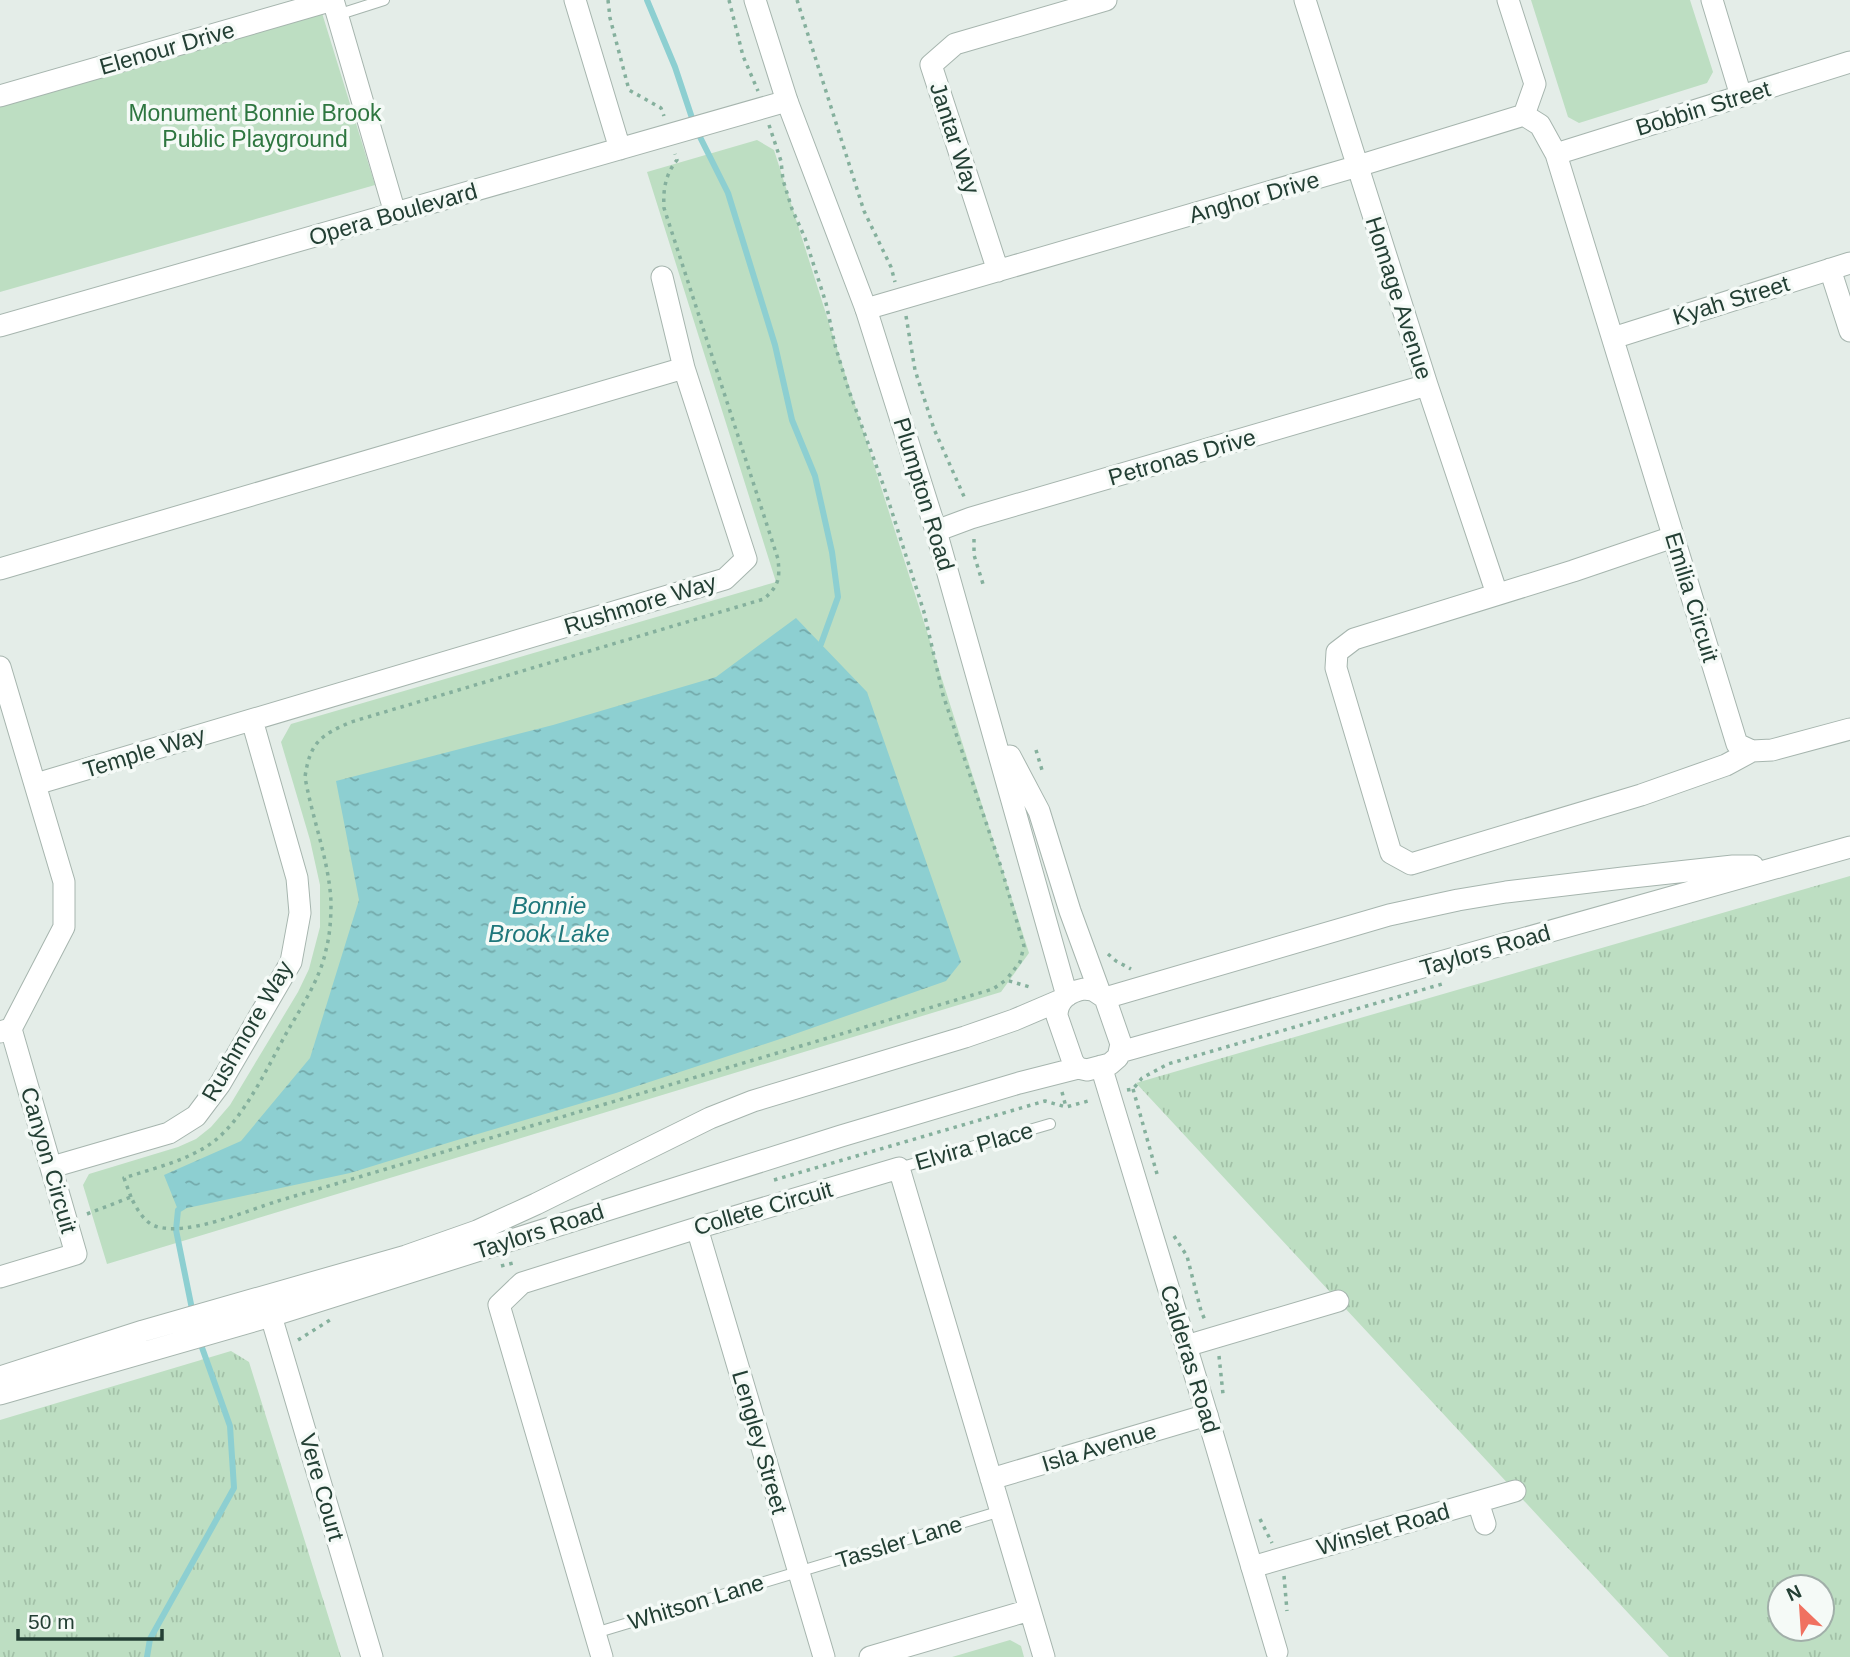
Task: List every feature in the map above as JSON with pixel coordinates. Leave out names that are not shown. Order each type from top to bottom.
[{"type":"street","points":[[575,0],[620,149]]},
{"type":"street","name":"Plumpton Road","points":[[755,0],[787,101],[866,309],[936,530],[991,720],[1064,998]]},
{"type":"street","name":"Jantar Way","points":[[998,271],[931,65],[955,44],[1106,0]]},
{"type":"street","name":"Homage Avenue","points":[[1305,0],[1427,386],[1497,594]]},
{"type":"street","points":[[1508,0],[1535,84],[1524,115]]},
{"type":"street","points":[[1712,0],[1741,96]]},
{"type":"street","name":"Elenour Drive","points":[[0,96],[335,5]]},
{"type":"street","points":[[335,5],[395,213]]},
{"type":"street","name":"Bobbin Street","points":[[1556,154],[1850,62]]},
{"type":"street","name":"Opera Boulevard","points":[[0,326],[787,101]]},
{"type":"street","name":"Anghor Drive","points":[[866,309],[1524,115]]},
{"type":"street","name":"Emilia Circuit","points":[[1524,115],[1540,125],[1556,154],[1737,744],[1752,751]]},
{"type":"street","points":[[1840,266],[1850,331]]},
{"type":"street","name":"Kyah Street","points":[[1613,338],[1840,266]]},
{"type":"street","points":[[0,569],[684,368],[662,277]]},
{"type":"street","name":"Rushmore Way","points":[[52,1167],[169,1133],[197,1116],[220,1084],[291,962],[300,913],[298,878],[252,720],[725,579],[746,559],[684,368]]},
{"type":"street","name":"Petronas Drive","points":[[936,530],[1427,386]]},
{"type":"street","points":[[1674,537],[1354,639],[1337,652],[1336,668],[1391,853],[1411,864],[1641,794],[1726,765],[1752,751],[1772,750],[1850,729]]},
{"type":"street","points":[[0,667],[64,883],[64,927],[5,1031]]},
{"type":"street","name":"Temple Way","points":[[36,785],[252,720]]},
{"type":"street","points":[[991,720],[1039,811],[1070,911],[1118,1034],[1121,1044],[1115,1061],[1087,1070],[1078,1068],[1073,1062],[1057,1016],[1057,1009],[1064,998]]},
{"type":"street","name":"Taylors Road","points":[[1120,1052],[1850,847]]},
{"type":"street","points":[[0,1377],[143,1331],[406,1256],[477,1231],[710,1118],[753,1101],[1014,1020],[1075,991],[1093,990],[1103,996],[1389,915],[1458,900],[1694,870],[1733,866],[1782,866]]},
{"type":"street","name":"Canyon Circuit","points":[[0,1277],[76,1254],[52,1167],[5,1031]]},
{"type":"street","name":"Calderas Road","points":[[1101,1066],[1277,1653]]},
{"type":"street","name":"Taylors Road","points":[[0,1394],[271,1316],[841,1136],[1078,1068]]},
{"type":"street","points":[[899,1168],[1045,1657]]},
{"type":"street","name":"Collete Circuit","points":[[602,1657],[499,1305],[522,1283],[899,1168]]},
{"type":"street","name":"Lengley Street","points":[[696,1228],[824,1657]]},
{"type":"street","points":[[1186,1346],[1338,1301]]},
{"type":"street","name":"Vere Court","points":[[271,1316],[372,1657]]},
{"type":"street","name":"Isla Avenue","points":[[991,1479],[1207,1415]]},
{"type":"street","name":"Winslet Road","points":[[1252,1567],[1515,1491]]},
{"type":"street","points":[[1478,1502],[1485,1524]]},
{"type":"street","points":[[870,1657],[1030,1610]]},
{"type":"lane","points":[[335,5],[384,0]]},
{"type":"lane","name":"Elvira Place","points":[[899,1168],[1050,1124]]},
{"type":"lane","name":"Tassler Lane","points":[[798,1572],[1000,1511]]},
{"type":"lane","name":"Whitson Lane","points":[[595,1633],[798,1572]]},
{"type":"path","points":[[682,263],[778,559],[779,579],[764,599],[351,722],[327,732],[314,746],[304,777],[326,868],[331,902],[326,951],[317,978],[246,1104],[228,1128],[202,1149],[124,1178],[136,1209],[153,1225],[176,1230],[215,1222],[993,989],[1006,981],[1020,962],[1024,946],[1001,867],[943,695],[923,612],[884,487],[848,388],[835,345],[827,303],[792,209],[783,180],[781,161],[743,56],[729,0]]},
{"type":"path","points":[[1006,981],[1032,988]]},
{"type":"path","points":[[1158,1179],[1133,1089],[1142,1078],[1168,1064],[1442,984]]},
{"type":"path","points":[[87,1214],[131,1197]]},
{"type":"path","points":[[1174,1235],[1187,1256],[1201,1311],[1221,1363],[1226,1404]]},
{"type":"path","points":[[1257,1511],[1279,1560],[1285,1580],[1290,1620]]},
{"type":"green space","points":[[1531,0],[1690,0],[1713,72],[1707,83],[1579,123],[1568,117]]},
{"type":"green space","name":"Monument Bonnie Brook Public Playground","points":[[322,13],[375,185],[0,292],[0,107]]},
{"type":"green space","points":[[757,140],[774,150],[1029,953],[1001,992],[107,1264],[83,1185],[89,1174],[178,1147],[196,1139],[211,1127],[230,1105],[309,969],[320,927],[320,885],[310,840],[281,742],[291,724],[776,582],[647,172]]},
{"type":"green space","points":[[1850,876],[1850,1657],[1669,1657],[1136,1083]]},
{"type":"green space","points":[[231,1351],[249,1362],[341,1657],[0,1657],[0,1420]]},
{"type":"green space","points":[[1010,1640],[1021,1646],[1024,1657],[952,1657]]},
{"type":"water","name":"Bonnie Brook Lake","points":[[796,618],[867,692],[961,962],[946,981],[616,1093],[350,1173],[178,1210],[164,1175],[241,1141],[310,1058],[359,900],[336,781],[553,725],[716,677]]},
{"type":"waterway","points":[[647,0],[675,67],[695,127],[728,193],[775,345],[792,420],[815,476],[832,552],[838,597],[821,644],[815,649]]},
{"type":"waterway","points":[[183,1207],[178,1210],[176,1230],[193,1314]]},
{"type":"waterway","points":[[147,1657],[150,1639],[234,1488],[230,1426],[200,1342]]}]
